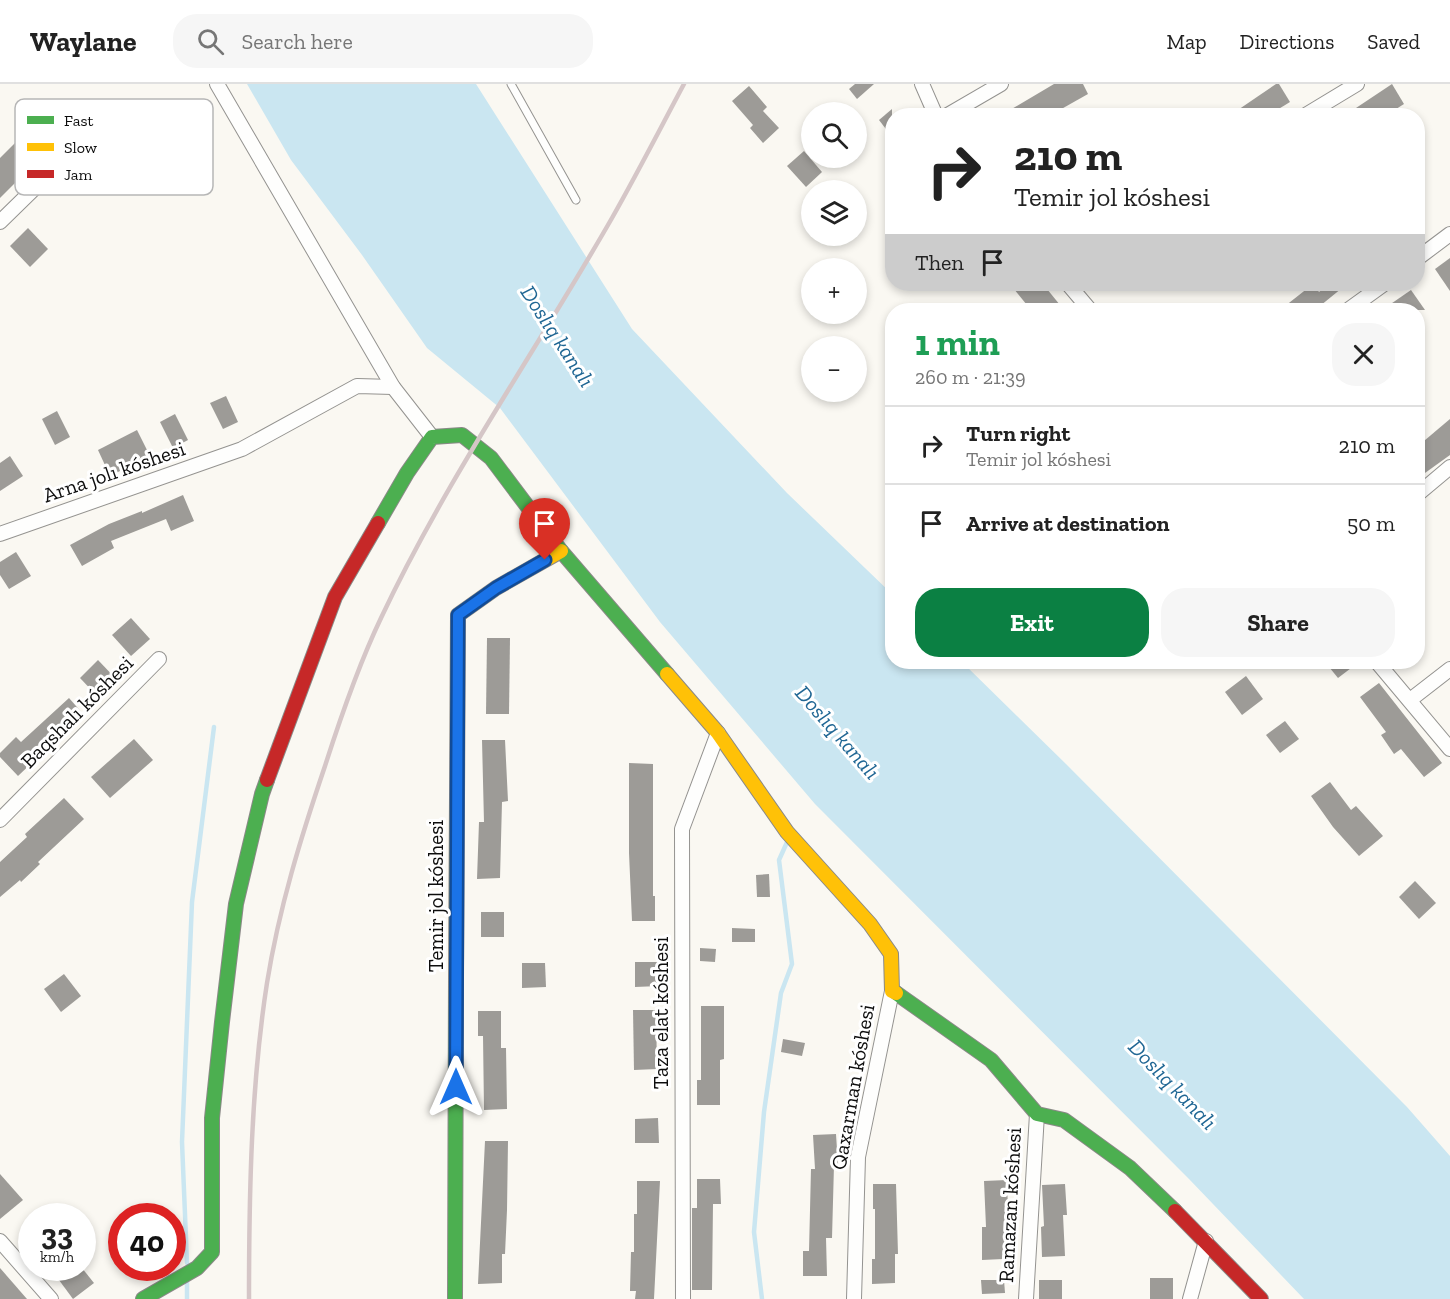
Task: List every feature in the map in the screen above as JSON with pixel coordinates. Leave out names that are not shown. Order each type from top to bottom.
[{"type":"street","points":[[217,84],[393,387],[432,437]]},
{"type":"street","points":[[921,84],[932,108]]},
{"type":"street","points":[[960,108],[1001,84]]},
{"type":"street","points":[[1317,108],[1357,84]]},
{"type":"street","points":[[0,222],[28,195]]},
{"type":"street","points":[[1425,253],[1450,234]]},
{"type":"street","points":[[1074,291],[1084,303]]},
{"type":"street","points":[[1358,303],[1374,291]]},
{"type":"street","name":"Arna jolı kóshesi","points":[[0,534],[242,449],[357,386],[393,387]]},
{"type":"street","points":[[432,437],[462,435],[491,458],[561,551],[718,733],[788,832],[870,924],[891,954],[892,991],[990,1060],[1037,1114],[1064,1120],[1120,1161],[1206,1241],[1261,1299]]},
{"type":"street","points":[[143,1299],[197,1268],[212,1252],[212,1118],[222,1022],[236,904],[262,794],[335,597],[407,473],[432,437]]},
{"type":"street","points":[[1425,488],[1450,467]]},
{"type":"street","name":"Temir jol kóshesi","points":[[455,1299],[458,615],[496,588],[561,551]]},
{"type":"street","name":"Baqshalı kóshesi","points":[[0,820],[159,659]]},
{"type":"street","points":[[1383,669],[1450,749]]},
{"type":"street","points":[[1410,700],[1450,669]]},
{"type":"street","name":"Taza elat kóshesi","points":[[683,1299],[682,829],[718,733]]},
{"type":"street","name":"Qaxarman kóshesi","points":[[854,1299],[858,1157],[892,991]]},
{"type":"street","name":"Ramazan kóshesi","points":[[1026,1299],[1037,1114]]},
{"type":"street","points":[[0,1241],[51,1299]]},
{"type":"street","points":[[1190,1299],[1206,1241]]},
{"type":"lane","points":[[511,84],[576,200]]},
{"type":"water","name":"Doslıq kanalı","points":[[247,84],[476,84],[632,329],[787,493],[885,587],[885,669],[969,669],[1407,1107],[1450,1156],[1450,1299],[1304,1299],[1189,1179],[815,804],[660,622],[500,408],[427,348],[362,255],[291,160]]},
{"type":"building","points":[[855,84],[874,84],[857,99],[849,89]]},
{"type":"building","points":[[1054,84],[1083,84],[1088,94],[1063,108],[1014,108]]},
{"type":"building","points":[[1276,84],[1279,84],[1290,102],[1280,108],[1241,108]]},
{"type":"building","points":[[1392,84],[1404,104],[1398,108],[1356,108]]},
{"type":"building","points":[[749,86],[767,107],[763,111],[779,128],[763,143],[750,128],[753,125],[732,101]]},
{"type":"building","points":[[885,115],[885,128],[879,120]]},
{"type":"building","points":[[15,143],[15,183],[0,198],[0,158]]},
{"type":"building","points":[[801,154],[801,168],[819,168],[822,172],[813,180],[801,181],[787,166]]},
{"type":"building","points":[[28,228],[48,249],[30,267],[10,246]]},
{"type":"building","points":[[1450,258],[1450,291],[1435,269]]},
{"type":"building","points":[[1016,291],[1049,291],[1058,303],[1025,303]]},
{"type":"building","points":[[1304,291],[1338,291],[1324,303],[1289,303]]},
{"type":"building","points":[[1412,291],[1420,303],[1392,303]]},
{"type":"building","points":[[226,396],[238,422],[223,429],[210,403]]},
{"type":"building","points":[[57,411],[70,437],[55,445],[42,419]]},
{"type":"building","points":[[175,414],[188,440],[173,448],[160,422]]},
{"type":"building","points":[[1450,419],[1450,455],[1425,473],[1425,440]]},
{"type":"building","points":[[137,430],[150,456],[110,476],[98,450]]},
{"type":"building","points":[[10,456],[23,476],[0,491],[0,463]]},
{"type":"building","points":[[183,495],[194,521],[171,531],[166,519],[111,541],[114,548],[82,566],[70,545],[109,524]]},
{"type":"building","points":[[16,552],[31,576],[9,589],[0,575],[0,562]]},
{"type":"building","points":[[131,618],[150,639],[131,656],[112,635]]},
{"type":"building","points":[[487,638],[510,638],[509,714],[486,714]]},
{"type":"building","points":[[98,660],[118,681],[99,698],[80,678]]},
{"type":"building","points":[[1331,669],[1350,669],[1338,678]]},
{"type":"building","points":[[1246,676],[1263,699],[1242,715],[1225,692]]},
{"type":"building","points":[[1379,683],[1442,763],[1424,777],[1401,749],[1394,754],[1381,735],[1386,732],[1360,697]]},
{"type":"building","points":[[69,698],[83,714],[18,776],[0,757],[0,753],[16,737],[21,742]]},
{"type":"building","points":[[1285,721],[1299,739],[1280,753],[1266,735]]},
{"type":"building","points":[[134,739],[153,760],[110,798],[91,777]]},
{"type":"building","points":[[482,740],[505,740],[508,801],[502,802],[500,878],[477,879],[479,822],[484,822]]},
{"type":"building","points":[[629,763],[653,764],[655,921],[632,921]]},
{"type":"building","points":[[1330,782],[1351,810],[1356,806],[1383,836],[1359,856],[1333,827],[1311,796]]},
{"type":"building","points":[[64,798],[84,819],[38,862],[40,864],[21,882],[20,880],[0,897],[0,862],[27,837],[25,834]]},
{"type":"building","points":[[769,874],[770,897],[757,897],[756,875]]},
{"type":"building","points":[[1415,881],[1436,903],[1419,919],[1399,897]]},
{"type":"building","points":[[481,912],[504,912],[504,937],[481,937]]},
{"type":"building","points":[[732,928],[755,929],[755,942],[732,942]]},
{"type":"building","points":[[700,948],[716,949],[715,962],[700,961]]},
{"type":"building","points":[[635,962],[659,962],[659,986],[635,987]]},
{"type":"building","points":[[522,963],[545,963],[546,987],[522,988]]},
{"type":"building","points":[[64,974],[81,996],[61,1012],[44,989]]},
{"type":"building","points":[[701,1006],[724,1006],[724,1059],[720,1060],[720,1105],[697,1105],[697,1080],[701,1080]]},
{"type":"building","points":[[633,1010],[656,1010],[657,1069],[634,1070]]},
{"type":"building","points":[[478,1011],[501,1011],[501,1048],[506,1048],[507,1109],[484,1110],[483,1036],[478,1036]]},
{"type":"building","points":[[783,1039],[805,1043],[802,1056],[781,1052]]},
{"type":"building","points":[[658,1118],[659,1143],[635,1143],[635,1119]]},
{"type":"building","points":[[836,1134],[838,1165],[834,1165],[832,1238],[826,1238],[827,1276],[803,1276],[803,1251],[809,1251],[811,1169],[815,1169],[813,1135]]},
{"type":"building","points":[[485,1141],[508,1141],[505,1254],[502,1254],[502,1283],[478,1284]]},
{"type":"building","points":[[0,1174],[23,1200],[0,1219]]},
{"type":"building","points":[[697,1179],[720,1179],[721,1204],[713,1204],[712,1290],[692,1290],[692,1208],[697,1208]]},
{"type":"building","points":[[1007,1180],[1008,1211],[1005,1211],[1003,1259],[982,1260],[982,1227],[986,1227],[984,1181]]},
{"type":"building","points":[[637,1181],[660,1181],[654,1299],[635,1299],[636,1291],[630,1291],[631,1252],[634,1252],[634,1214],[637,1214]]},
{"type":"building","points":[[873,1184],[896,1184],[898,1254],[895,1254],[895,1283],[872,1284],[872,1259],[875,1259]]},
{"type":"building","points":[[1065,1184],[1067,1215],[1063,1215],[1065,1256],[1042,1257],[1041,1227],[1044,1226],[1042,1185]]},
{"type":"building","points":[[0,1268],[27,1299],[0,1299]]},
{"type":"building","points":[[1150,1278],[1173,1278],[1173,1299],[1150,1299]]},
{"type":"building","points":[[981,1280],[1004,1280],[1005,1293],[982,1294]]},
{"type":"building","points":[[1039,1280],[1062,1280],[1062,1299],[1039,1299]]},
{"type":"building","points":[[60,1281],[92,1281],[94,1283],[73,1299]]},
{"type":"waterway","points":[[187,1263],[182,1142],[192,902],[214,727]]},
{"type":"waterway","points":[[762,1299],[754,1232],[764,1112],[781,993],[792,964],[779,860],[788,840]]},
{"type":"waterway","points":[[187,1280],[187,1299]]},
{"type":"railway","points":[[249,1299],[254,1100],[267,983],[292,873],[344,710],[381,618],[434,515],[583,268],[684,84]]},
{"type":"traffic: fast","points":[[378,523],[407,473],[432,437],[462,435],[491,458],[561,551],[667,674]]},
{"type":"traffic: fast","points":[[143,1299],[197,1268],[212,1252],[212,1118],[222,1022],[236,904],[267,780]]},
{"type":"traffic: fast","points":[[455,1299],[456,979]]},
{"type":"traffic: fast","points":[[896,993],[991,1060],[1037,1114],[1064,1120],[1130,1168],[1175,1211]]},
{"type":"traffic: slow","points":[[456,979],[458,615],[496,588],[561,551]]},
{"type":"traffic: slow","points":[[667,674],[718,733],[787,832],[870,924],[891,954],[892,991],[896,993]]},
{"type":"traffic: jam","points":[[267,780],[335,597],[378,523]]},
{"type":"traffic: jam","points":[[1175,1211],[1261,1299]]},
{"type":"route","points":[[456,1087],[458,615],[496,588],[545,560]]}]
